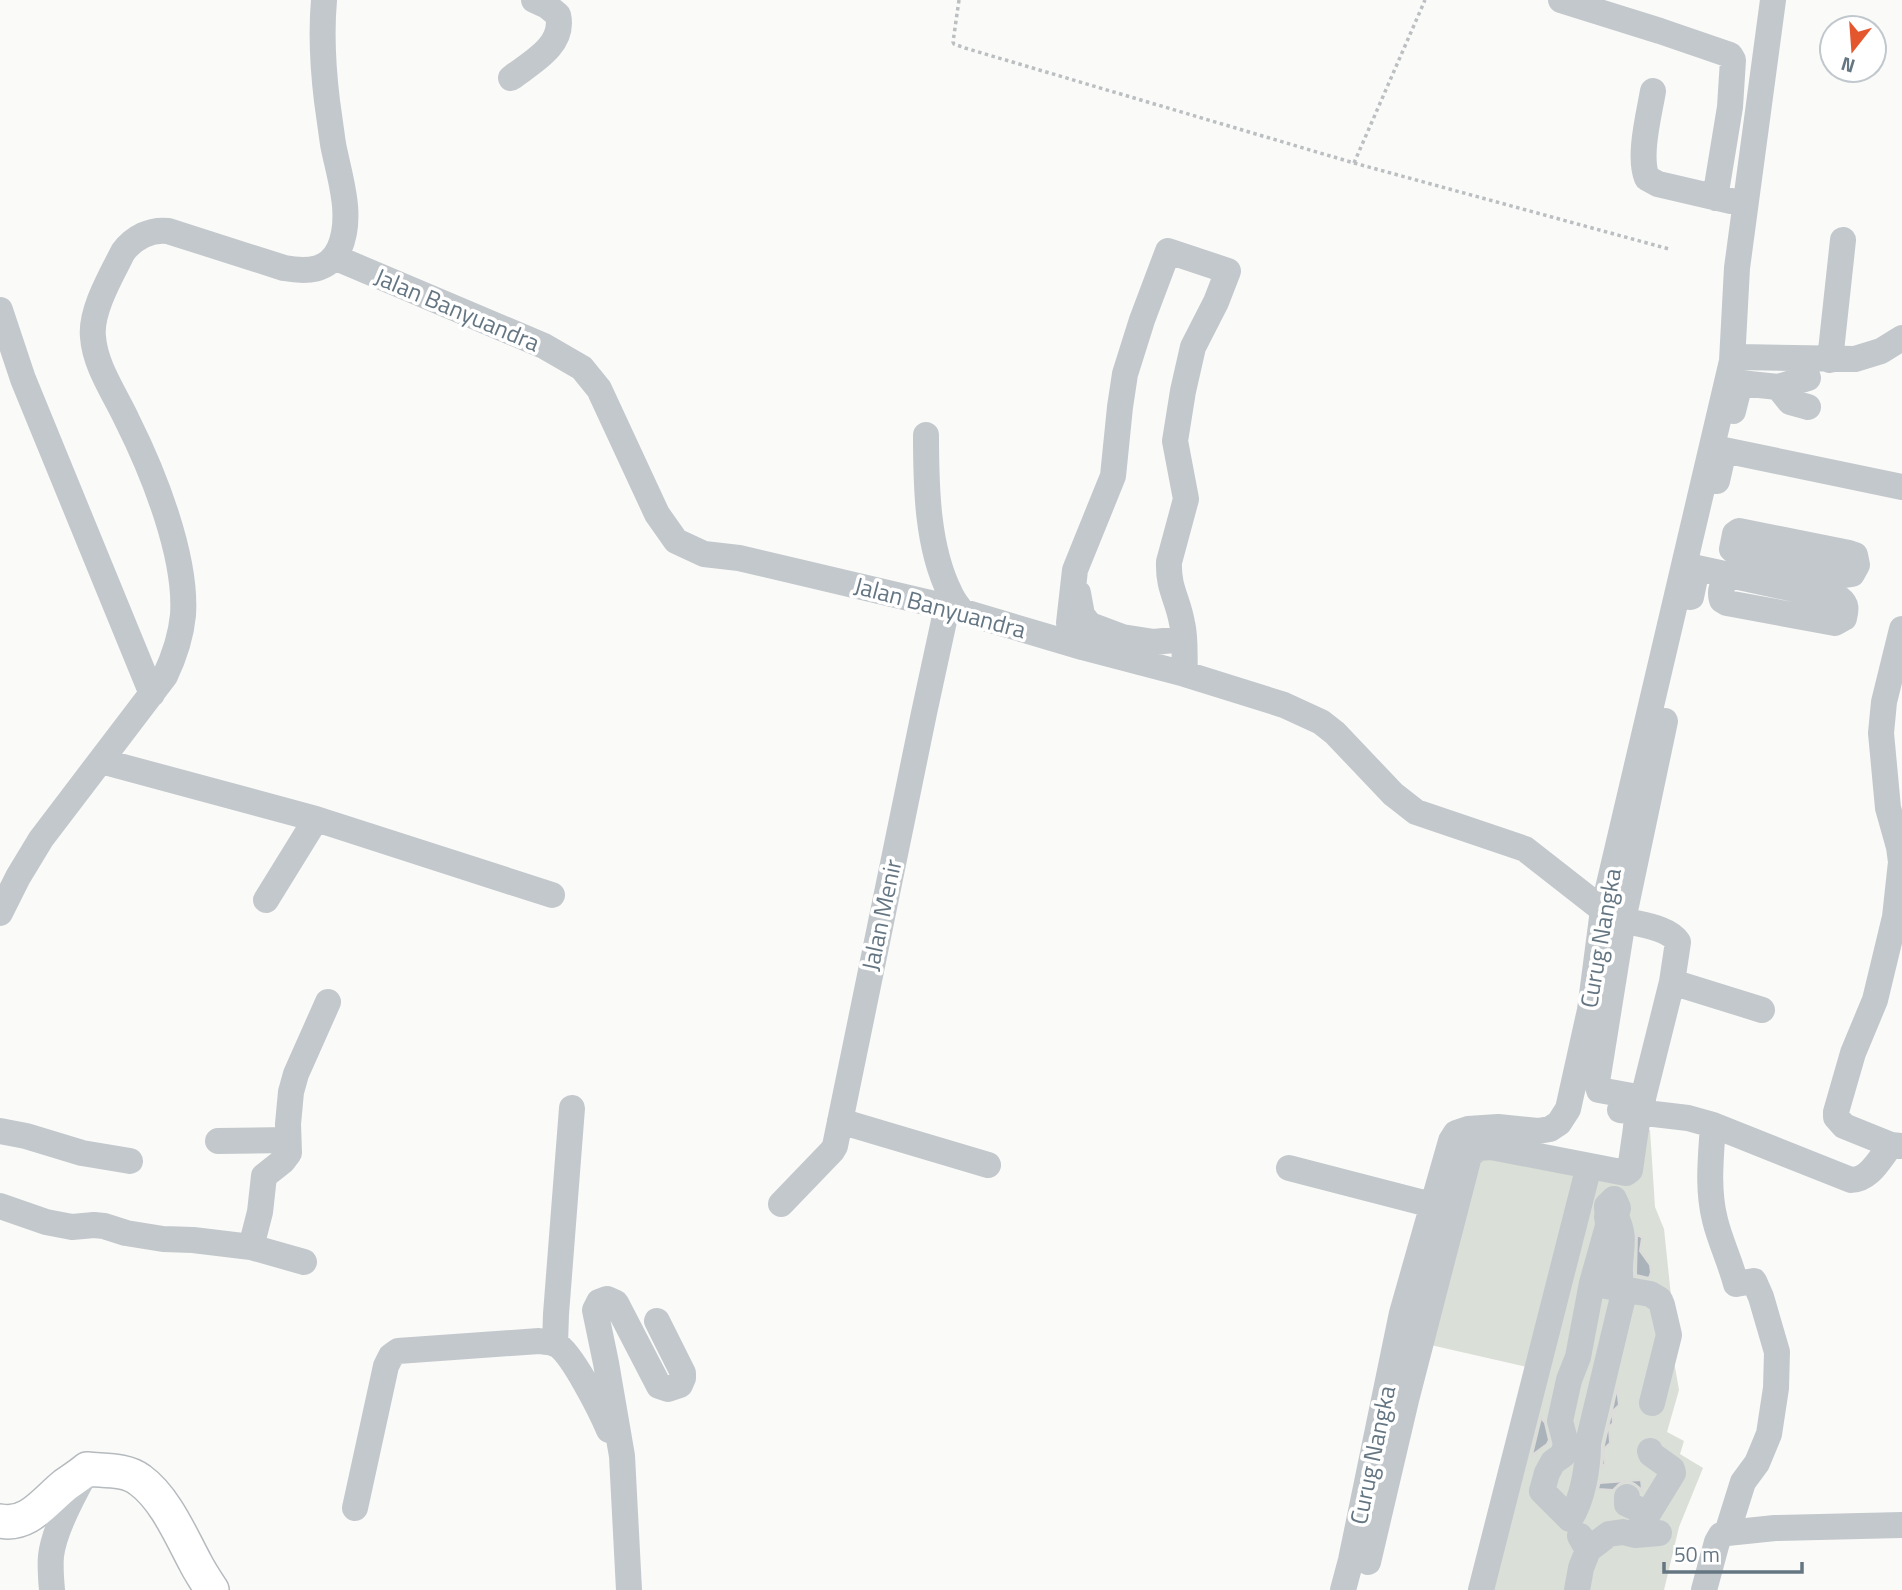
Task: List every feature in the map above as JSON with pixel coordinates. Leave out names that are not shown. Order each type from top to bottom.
[{"type":"main road","points":[[0,1521],[13,1522],[29,1516],[87,1469],[122,1472],[140,1479],[154,1494],[174,1521],[212,1590]]},
{"type":"street","points":[[0,913],[41,839],[165,676],[181,632],[182,592],[169,528],[150,469],[99,361],[93,324],[109,281],[128,245],[150,231],[168,231],[284,268],[302,271],[316,270],[334,257],[343,236],[344,199],[327,100],[321,27],[324,0]]},
{"type":"street","points":[[511,78],[548,49],[559,30],[558,15],[534,0]]},
{"type":"street","points":[[1561,0],[1730,55],[1734,60],[1730,107],[1716,198]]},
{"type":"street","name":"Curug Nangka","points":[[1343,1590],[1402,1313],[1451,1141],[1456,1133],[1468,1129],[1550,1129],[1559,1123],[1565,1114],[1570,1096],[1613,915],[1732,361],[1737,268],[1773,0]]},
{"type":"street","points":[[1653,91],[1644,149],[1647,178],[1658,184],[1746,205]]},
{"type":"street","points":[[1830,360],[1843,240]]},
{"type":"street","points":[[1075,570],[1082,615],[1090,625],[1122,637],[1154,642],[1184,658],[1183,624],[1170,584],[1169,572],[1169,562],[1186,499],[1174,441],[1193,347],[1228,271],[1168,251],[1125,374],[1113,476],[1075,570],[1069,623],[1082,647]]},
{"type":"street","name":"Jalan Banyuandra","points":[[334,257],[544,346],[582,368],[599,389],[657,514],[676,541],[704,554],[739,558],[955,610],[1082,647],[1184,658],[1321,722],[1335,733],[1393,794],[1416,812],[1525,849],[1613,915]]},
{"type":"street","points":[[0,310],[23,379],[152,694]]},
{"type":"street","points":[[1732,361],[1745,357],[1855,359],[1881,351],[1902,338]]},
{"type":"street","points":[[1643,1098],[1599,1090],[1597,1082],[1613,915],[1740,383],[1778,387],[1808,378]]},
{"type":"street","points":[[1778,387],[1790,402],[1808,407]]},
{"type":"street","points":[[926,435],[926,486],[937,554],[955,610]]},
{"type":"street","points":[[1724,450],[1902,486]]},
{"type":"street","points":[[1697,568],[1728,575],[1774,566],[1840,599],[1844,602],[1845,613],[1842,621],[1835,623],[1727,603],[1722,600],[1721,588],[1728,575]]},
{"type":"street","points":[[1770,611],[1774,566]]},
{"type":"street","name":"Jalan Menir","points":[[781,1204],[832,1151],[923,713],[955,610]]},
{"type":"street","points":[[1570,1096],[1620,1111],[1688,1118],[1713,1125],[1851,1180],[1860,1179],[1870,1172],[1896,1145],[1844,1126],[1836,1117],[1836,1112],[1853,1053],[1874,1000],[1895,917],[1901,862],[1888,808],[1881,733],[1884,702],[1902,629]]},
{"type":"street","points":[[101,761],[316,818],[552,895]]},
{"type":"street","points":[[266,900],[316,818]]},
{"type":"street","points":[[1360,1590],[1469,1156],[1478,1148],[1491,1147],[1619,1172],[1626,1173],[1630,1170],[1636,1128],[1672,982],[1678,942],[1667,933],[1613,915]]},
{"type":"street","points":[[1672,982],[1762,1010]]},
{"type":"street","points":[[251,1247],[260,1212],[264,1177],[288,1156],[291,1092],[296,1074],[328,1002]]},
{"type":"street","points":[[555,1343],[572,1108]]},
{"type":"street","points":[[840,1121],[988,1165]]},
{"type":"street","points":[[1713,1125],[1710,1190],[1715,1221],[1735,1284],[1754,1281],[1777,1352],[1776,1388],[1769,1434],[1757,1463],[1743,1482],[1727,1533]]},
{"type":"street","points":[[0,1131],[82,1153],[130,1161]]},
{"type":"street","points":[[218,1142],[288,1140]]},
{"type":"street","points":[[1480,1590],[1589,1166]]},
{"type":"street","points":[[1289,1168],[1432,1205]]},
{"type":"street","points":[[1588,1550],[1570,1519],[1542,1491],[1553,1462],[1563,1455],[1566,1444],[1560,1420],[1569,1380],[1578,1357],[1592,1283],[1613,1211],[1619,1172]]},
{"type":"street","points":[[0,1206],[46,1222],[72,1227],[104,1226],[126,1233],[163,1239],[251,1247],[304,1262]]},
{"type":"street","points":[[1570,1519],[1580,1500],[1588,1443],[1622,1301],[1620,1275],[1623,1230],[1613,1211]]},
{"type":"street","points":[[1592,1283],[1650,1294],[1660,1300],[1668,1335],[1652,1403]]},
{"type":"street","points":[[629,1590],[622,1456],[595,1310],[599,1302],[607,1299],[616,1303],[659,1386],[668,1389],[680,1385],[683,1373],[657,1321]]},
{"type":"street","points":[[355,1508],[386,1366],[398,1351],[539,1341],[555,1343],[569,1358],[592,1396],[622,1456]]},
{"type":"street","points":[[1577,1590],[1588,1550],[1609,1534],[1623,1532],[1642,1519],[1673,1472],[1650,1451]]},
{"type":"street","points":[[52,1590],[53,1545],[68,1505],[87,1469]]},
{"type":"street","points":[[1704,1590],[1717,1542],[1721,1535],[1727,1533],[1775,1528],[1902,1525]]},
{"type":"path","points":[[959,0],[954,44],[1354,163],[1669,249]]},
{"type":"path","points":[[1354,163],[1424,0]]},
{"type":"shaded area","points":[[1641,1128],[1650,1130],[1655,1207],[1664,1229],[1671,1296],[1663,1299],[1679,1390],[1667,1432],[1684,1441],[1680,1454],[1703,1468],[1679,1527],[1664,1590],[1474,1590],[1531,1368],[1413,1341],[1465,1154],[1629,1172]]},
{"type":"building","points":[[1637,1234],[1642,1238],[1640,1251],[1650,1265],[1649,1278],[1636,1275]]},
{"type":"building","points":[[1617,1388],[1619,1405],[1612,1412],[1610,1443],[1604,1449],[1605,1464],[1602,1467],[1604,1445]]},
{"type":"building","points":[[1541,1418],[1549,1440],[1532,1455]]},
{"type":"building","points":[[1601,1478],[1601,1483],[1641,1480],[1642,1490],[1628,1481],[1613,1490],[1598,1489]]}]
